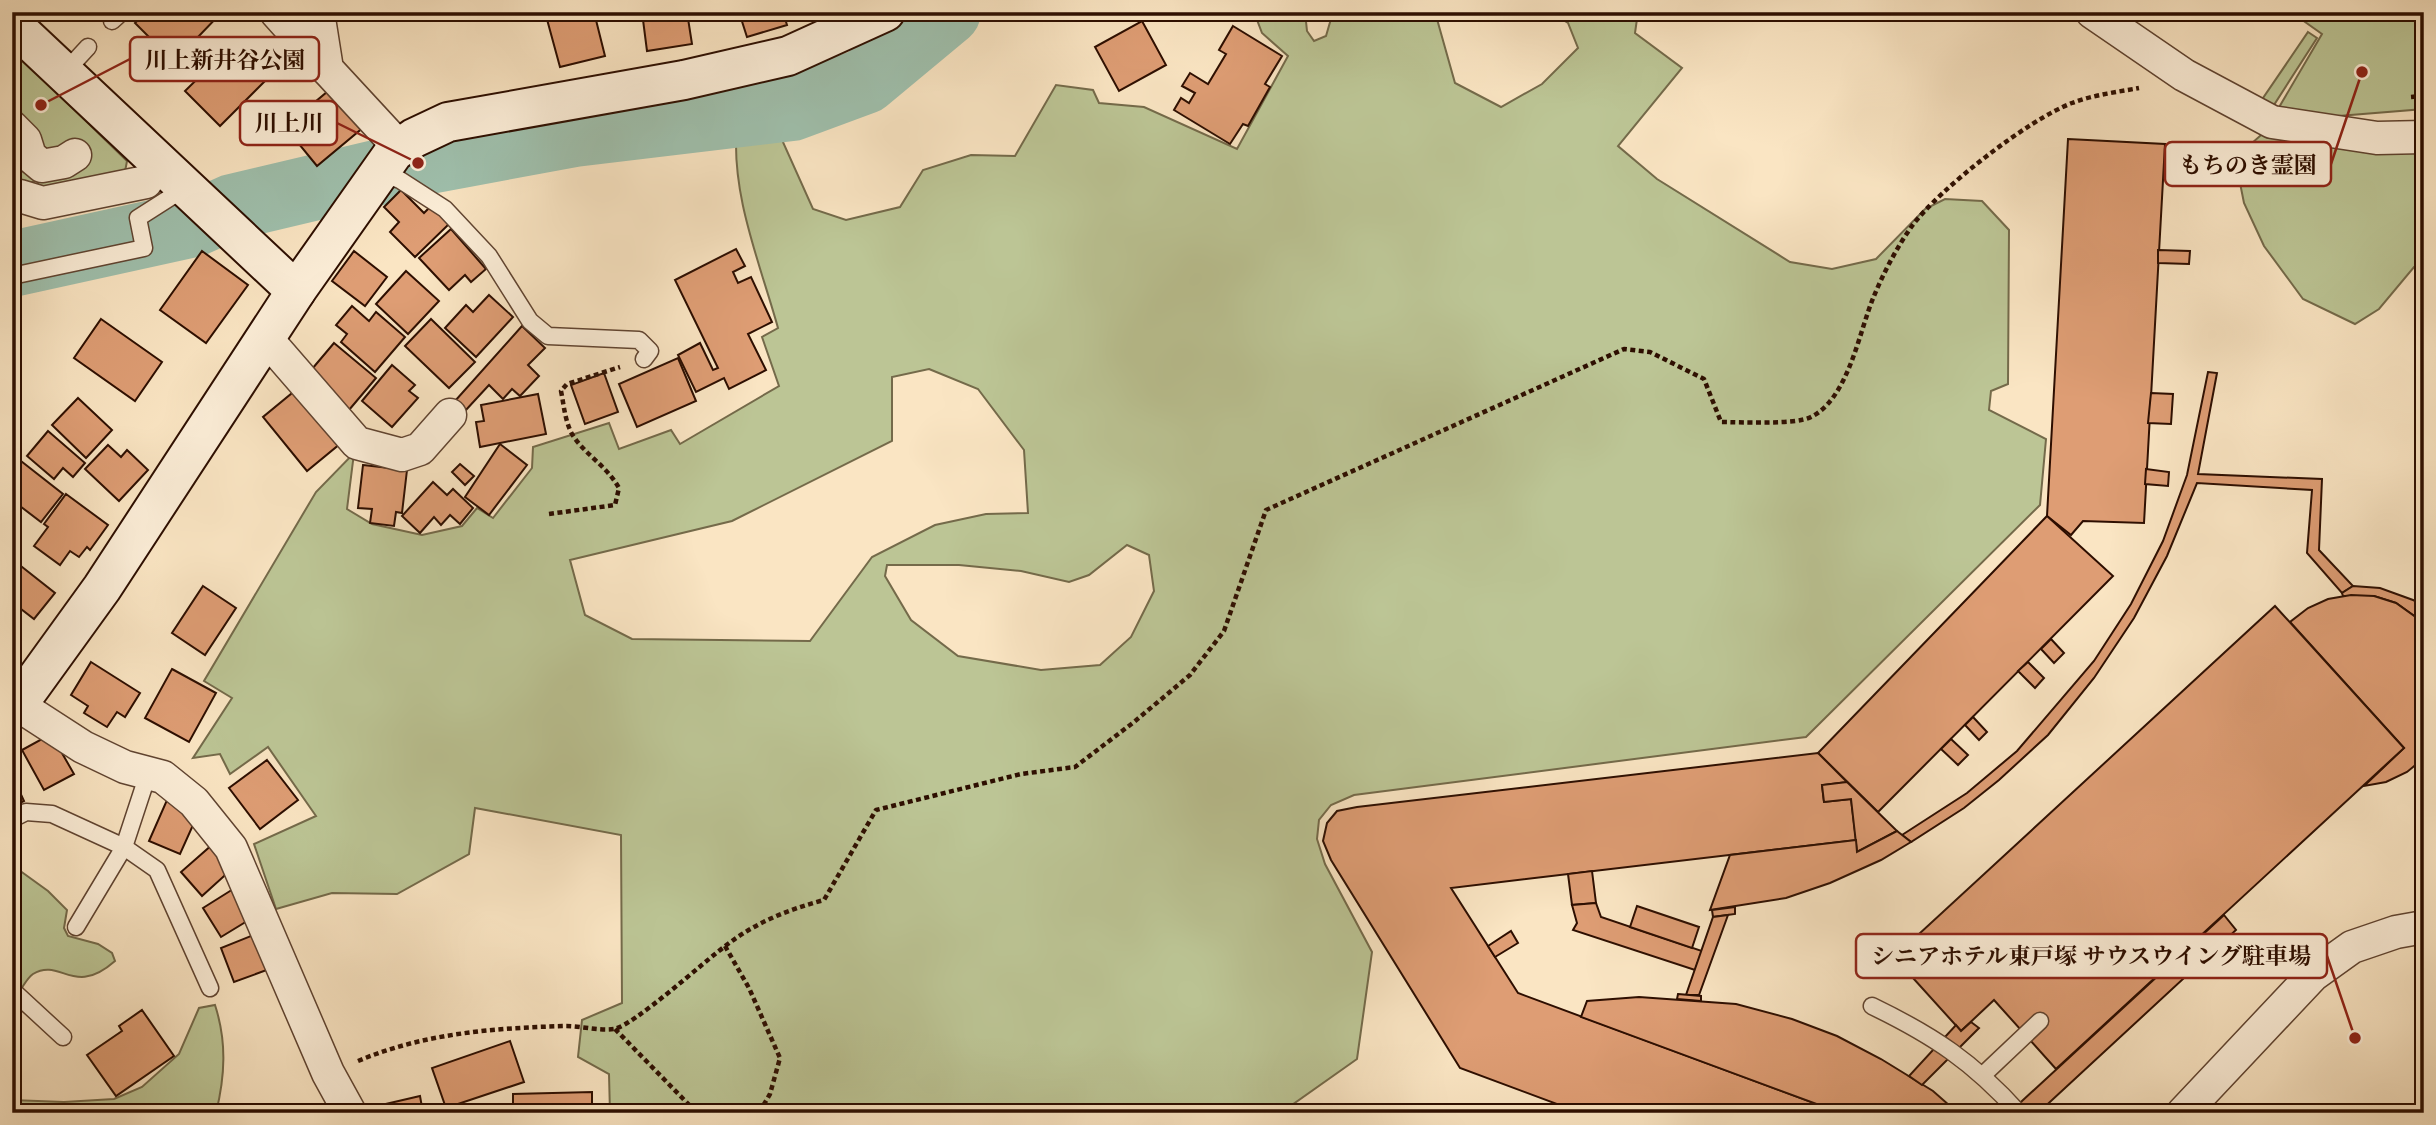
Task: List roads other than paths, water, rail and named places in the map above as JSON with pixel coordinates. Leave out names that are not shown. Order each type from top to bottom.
[{"type":"street","points":[[276,12],[327,69],[387,169]]},
{"type":"street","points":[[318,12],[327,69]]},
{"type":"street","points":[[350,1113],[328,1073],[231,848],[194,802],[163,777],[125,767],[83,747],[14,704],[102,588],[296,291],[387,169],[448,122],[684,80],[788,56],[885,12]]},
{"type":"street","points":[[2092,12],[2152,56],[2272,122],[2377,138],[2424,137]]},
{"type":"street","points":[[12,24],[76,60],[192,195],[296,291]]},
{"type":"street","points":[[12,127],[25,140],[35,163],[42,166],[64,162],[75,155]]},
{"type":"street","points":[[12,198],[20,196],[43,203],[146,182]]},
{"type":"street","points":[[265,337],[357,443],[402,455],[420,449],[450,415]]},
{"type":"street","points":[[2183,1113],[2313,975],[2352,947],[2396,932],[2424,927]]},
{"type":"lane","points":[[387,169],[445,209],[489,256],[530,320],[548,336],[639,341],[650,351],[644,359]]},
{"type":"lane","points":[[12,276],[144,248],[138,218],[192,195]]},
{"type":"lane","points":[[76,927],[124,848],[148,774]]},
{"type":"lane","points":[[12,819],[26,812],[52,814],[124,848],[157,870],[210,988]]},
{"type":"lane","points":[[12,990],[63,1037]]},
{"type":"lane","points":[[1872,1006],[1925,1031],[1984,1074],[2019,1113]]},
{"type":"lane","points":[[1984,1074],[2040,1021]]},
{"type":"waterway","points":[[12,264],[194,224],[232,207],[418,163],[574,134],[792,108],[865,81],[948,12]]},
{"type":"place","name":"もちのき霊園","points":[[2362,72]]},
{"type":"place","name":"川上新井谷公園","points":[[41,105]]},
{"type":"place","name":"川上川","points":[[418,163]]},
{"type":"place","name":"シニアホテル東戸塚 サウスウイング駐車場","points":[[2355,1038]]}]
